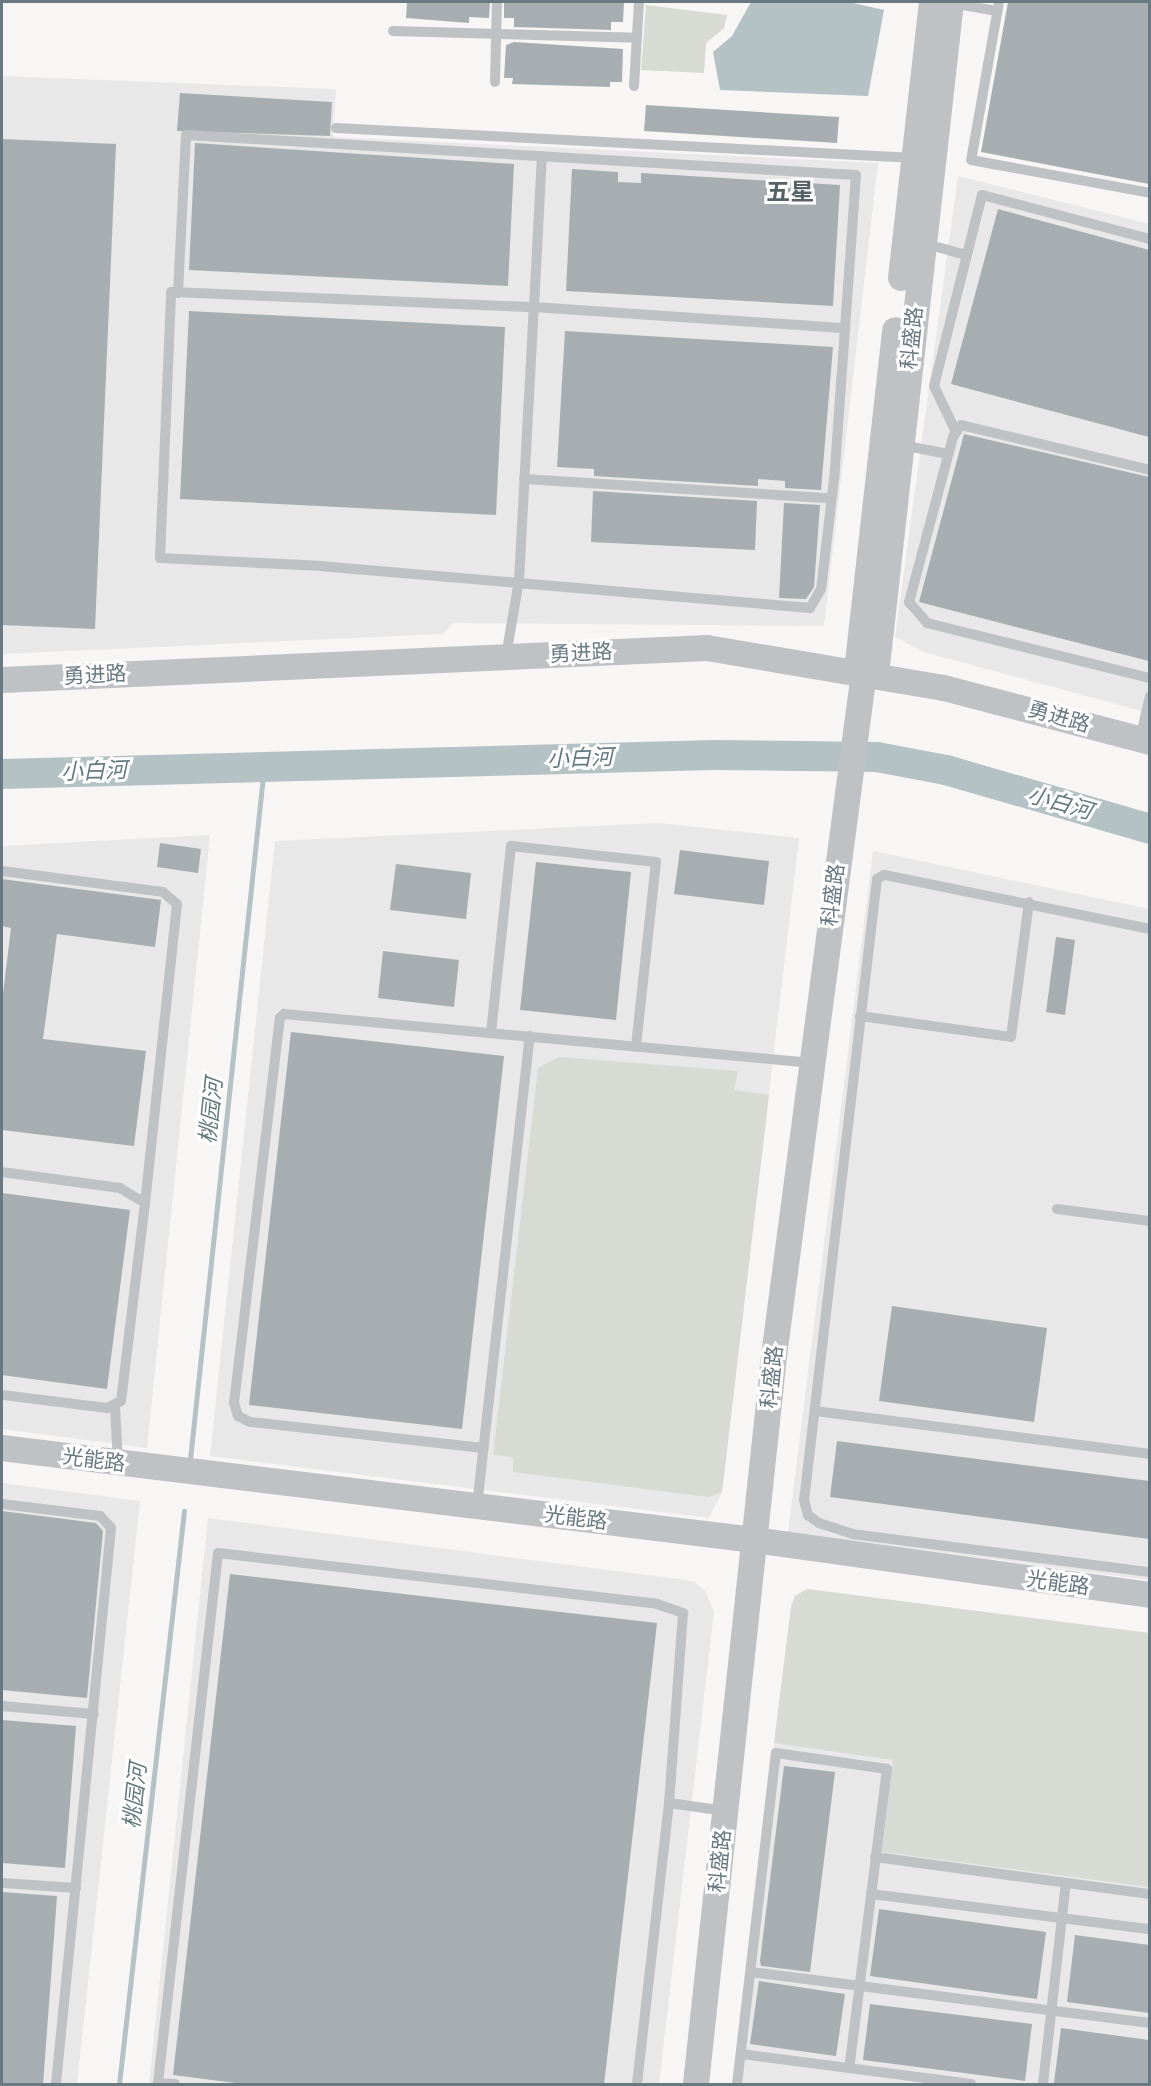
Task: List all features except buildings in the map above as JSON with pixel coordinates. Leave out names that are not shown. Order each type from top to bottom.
[{"type":"street","name":"科盛路","points":[[696,2085],[754,1540],[846,797],[866,673],[892,444],[914,158],[945,2]]},
{"type":"street","name":"科盛路","points":[[892,444],[923,243],[945,2]]},
{"type":"street","name":"勇进路","points":[[2,680],[707,648],[866,673],[1008,702],[1145,741]]},
{"type":"street","name":"光能路","points":[[2,1448],[754,1540],[1149,1595]]},
{"type":"lane","points":[[495,82],[497,2]]},
{"type":"lane","points":[[634,86],[639,2]]},
{"type":"lane","points":[[945,2],[998,6],[971,160],[1149,193]]},
{"type":"lane","points":[[393,31],[637,38]]},
{"type":"lane","points":[[336,128],[914,158]]},
{"type":"lane","points":[[177,292],[186,135],[856,175],[845,328],[821,589],[810,608],[519,581],[160,558],[171,292],[534,307],[845,328]]},
{"type":"lane","points":[[506,656],[519,581],[542,156]]},
{"type":"lane","points":[[1149,239],[982,195],[934,386],[955,430],[910,595],[912,611],[927,623],[1149,678]]},
{"type":"lane","points":[[923,243],[966,255]]},
{"type":"lane","points":[[955,430],[967,423],[1149,470]]},
{"type":"lane","points":[[892,444],[948,454]]},
{"type":"lane","points":[[524,479],[829,498]]},
{"type":"lane","points":[[1145,741],[1149,696]]},
{"type":"lane","points":[[491,1033],[511,846],[656,862],[636,1047]]},
{"type":"lane","points":[[2,871],[163,892],[177,904],[124,1392],[116,1407],[118,1462]]},
{"type":"lane","points":[[1149,929],[1029,902],[884,875],[878,879],[804,1500],[808,1515],[819,1523],[852,1534],[1149,1572]]},
{"type":"lane","points":[[860,1016],[1011,1037],[1029,902]]},
{"type":"lane","points":[[483,1448],[250,1422],[238,1416],[234,1403],[280,1018],[284,1014],[812,1063]]},
{"type":"lane","points":[[477,1506],[530,1036]]},
{"type":"lane","points":[[2,1172],[120,1188],[145,1203]]},
{"type":"lane","points":[[1057,1209],[1149,1221]]},
{"type":"lane","points":[[2,1395],[116,1407]]},
{"type":"lane","points":[[815,1411],[1149,1454]]},
{"type":"lane","points":[[2,1504],[100,1516],[111,1528],[56,2085]]},
{"type":"lane","points":[[175,2085],[158,2082],[218,1553],[657,1604],[683,1613],[669,1803],[637,2085]]},
{"type":"lane","points":[[2,1706],[94,1714]]},
{"type":"lane","points":[[737,2085],[776,1753],[887,1769],[849,2068]]},
{"type":"lane","points":[[669,1803],[725,1811]]},
{"type":"lane","points":[[875,1857],[1149,1894]]},
{"type":"lane","points":[[2,1883],[76,1888]]},
{"type":"lane","points":[[1043,2085],[1066,1883]]},
{"type":"lane","points":[[871,1893],[1149,1929]]},
{"type":"lane","points":[[751,1972],[1149,2023]]},
{"type":"lane","points":[[741,2054],[971,2085]]},
{"type":"shaded area","points":[[751,2],[849,2],[884,10],[868,96],[720,90],[713,52],[732,36]]},
{"type":"shaded area","points":[[646,5],[727,15],[724,28],[706,43],[704,73],[641,70]]},
{"type":"shaded area","points":[[2,76],[336,89],[333,137],[878,163],[824,626],[453,623],[443,634],[2,654]]},
{"type":"shaded area","points":[[958,176],[1149,224],[1149,713],[924,652],[895,637]]},
{"type":"shaded area","points":[[659,823],[799,838],[722,1492],[709,1518],[210,1456],[275,841]]},
{"type":"shaded area","points":[[210,835],[147,1448],[2,1429],[2,846]]},
{"type":"shaded area","points":[[873,851],[1149,909],[1149,1580],[788,1532]]},
{"type":"shaded area","points":[[559,1057],[738,1071],[734,1090],[769,1095],[722,1492],[708,1497],[513,1472],[513,1457],[493,1455],[538,1068]]},
{"type":"shaded area","points":[[2,1483],[140,1501],[77,2084],[2,2084]]},
{"type":"shaded area","points":[[208,1518],[693,1581],[705,1591],[714,1611],[659,2084],[149,2084]]},
{"type":"shaded area","points":[[807,1589],[1149,1633],[1149,2084],[733,2084],[791,1607],[795,1596]]},
{"type":"shaded area","points":[[807,1589],[1149,1633],[1149,1887],[882,1852],[893,1760],[774,1743],[791,1607],[795,1596]]},
{"type":"waterway","name":"小白河","points":[[2,774],[713,755],[877,757],[946,770],[1150,829]]},
{"type":"waterway","name":"桃园河","points":[[190,1459],[264,767]]},
{"type":"waterway","name":"桃园河","points":[[119,2084],[184,1511]]},
{"type":"district","name":"五星","points":[[790,192]]}]
